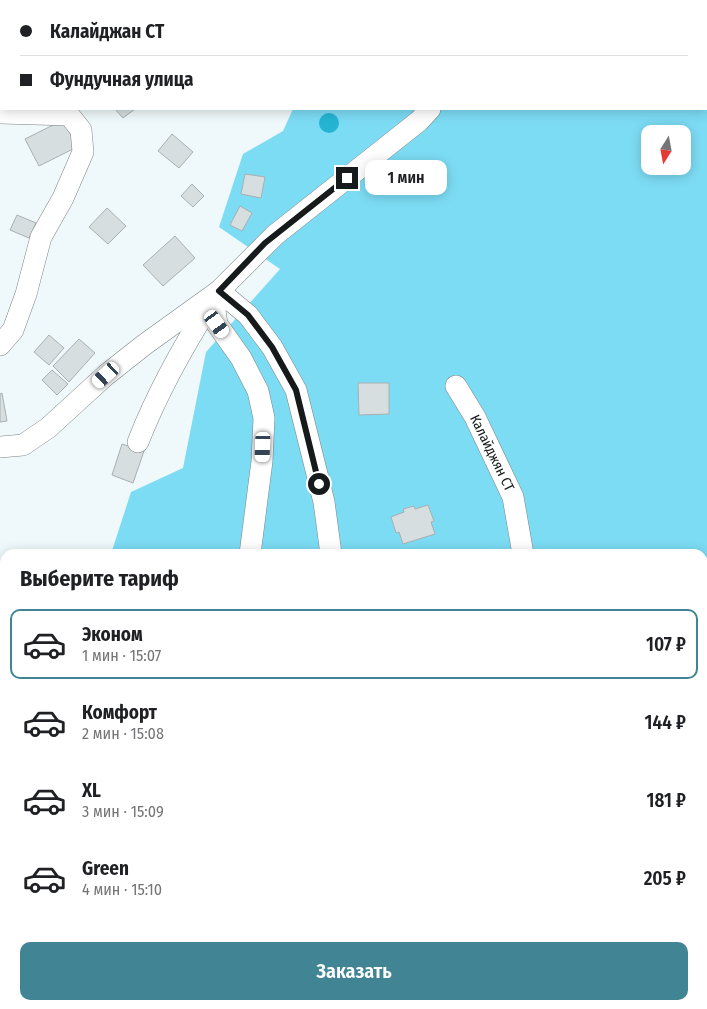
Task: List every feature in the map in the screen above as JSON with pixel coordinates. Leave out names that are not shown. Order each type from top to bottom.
[{"type":"street","points":[[0,447],[23,445],[48,428],[106,375],[219,291],[275,235],[419,121],[429,110]]},
{"type":"street","points":[[0,113],[69,115],[81,130],[82,152],[63,198],[41,237],[26,294],[13,330],[0,345]]},
{"type":"street","points":[[138,442],[152,406],[183,347],[219,291]]},
{"type":"street","points":[[219,291],[216,311],[217,324],[241,358],[258,391],[264,418],[262,462],[251,549]]},
{"type":"street","points":[[219,291],[248,315],[272,347],[296,390],[324,502],[330,549]]},
{"type":"street","name":"Калайджян СТ","points":[[456,386],[475,417],[513,497],[522,549]]},
{"type":"shaded area","points":[[293,110],[707,110],[707,549],[113,549],[131,492],[183,468],[206,352],[280,269],[219,227],[243,154],[283,131]]},
{"type":"shaded area","points":[[329,113],[336,116],[339,123],[336,130],[329,133],[322,130],[319,123],[322,116]]},
{"type":"building","points":[[116,110],[134,110],[123,118]]},
{"type":"building","points":[[63,120],[77,147],[39,166],[25,139]]},
{"type":"building","points":[[172,134],[193,152],[179,168],[158,151]]},
{"type":"building","points":[[245,174],[265,177],[261,198],[241,194]]},
{"type":"building","points":[[192,184],[204,196],[193,207],[181,196]]},
{"type":"building","points":[[240,206],[252,213],[242,231],[230,225]]},
{"type":"building","points":[[107,208],[126,226],[108,244],[89,227]]},
{"type":"building","points":[[17,215],[36,223],[29,238],[10,230]]},
{"type":"building","points":[[175,236],[195,258],[163,286],[143,265]]},
{"type":"building","points":[[49,335],[64,348],[49,365],[34,352]]},
{"type":"building","points":[[79,339],[95,353],[69,382],[53,366]]},
{"type":"building","points":[[52,370],[68,384],[57,395],[42,380]]},
{"type":"building","points":[[358,383],[389,383],[389,414],[359,415]]},
{"type":"building","points":[[2,393],[7,421],[0,422],[0,394]]},
{"type":"building","points":[[122,444],[144,451],[133,483],[112,475]]},
{"type":"building","points":[[428,505],[434,521],[431,522],[435,534],[403,544],[399,532],[396,533],[391,517],[404,512],[403,509],[414,506],[415,509]]},
{"type":"route","points":[[319,484],[296,390],[272,347],[248,315],[219,291],[265,243],[347,178]]}]
